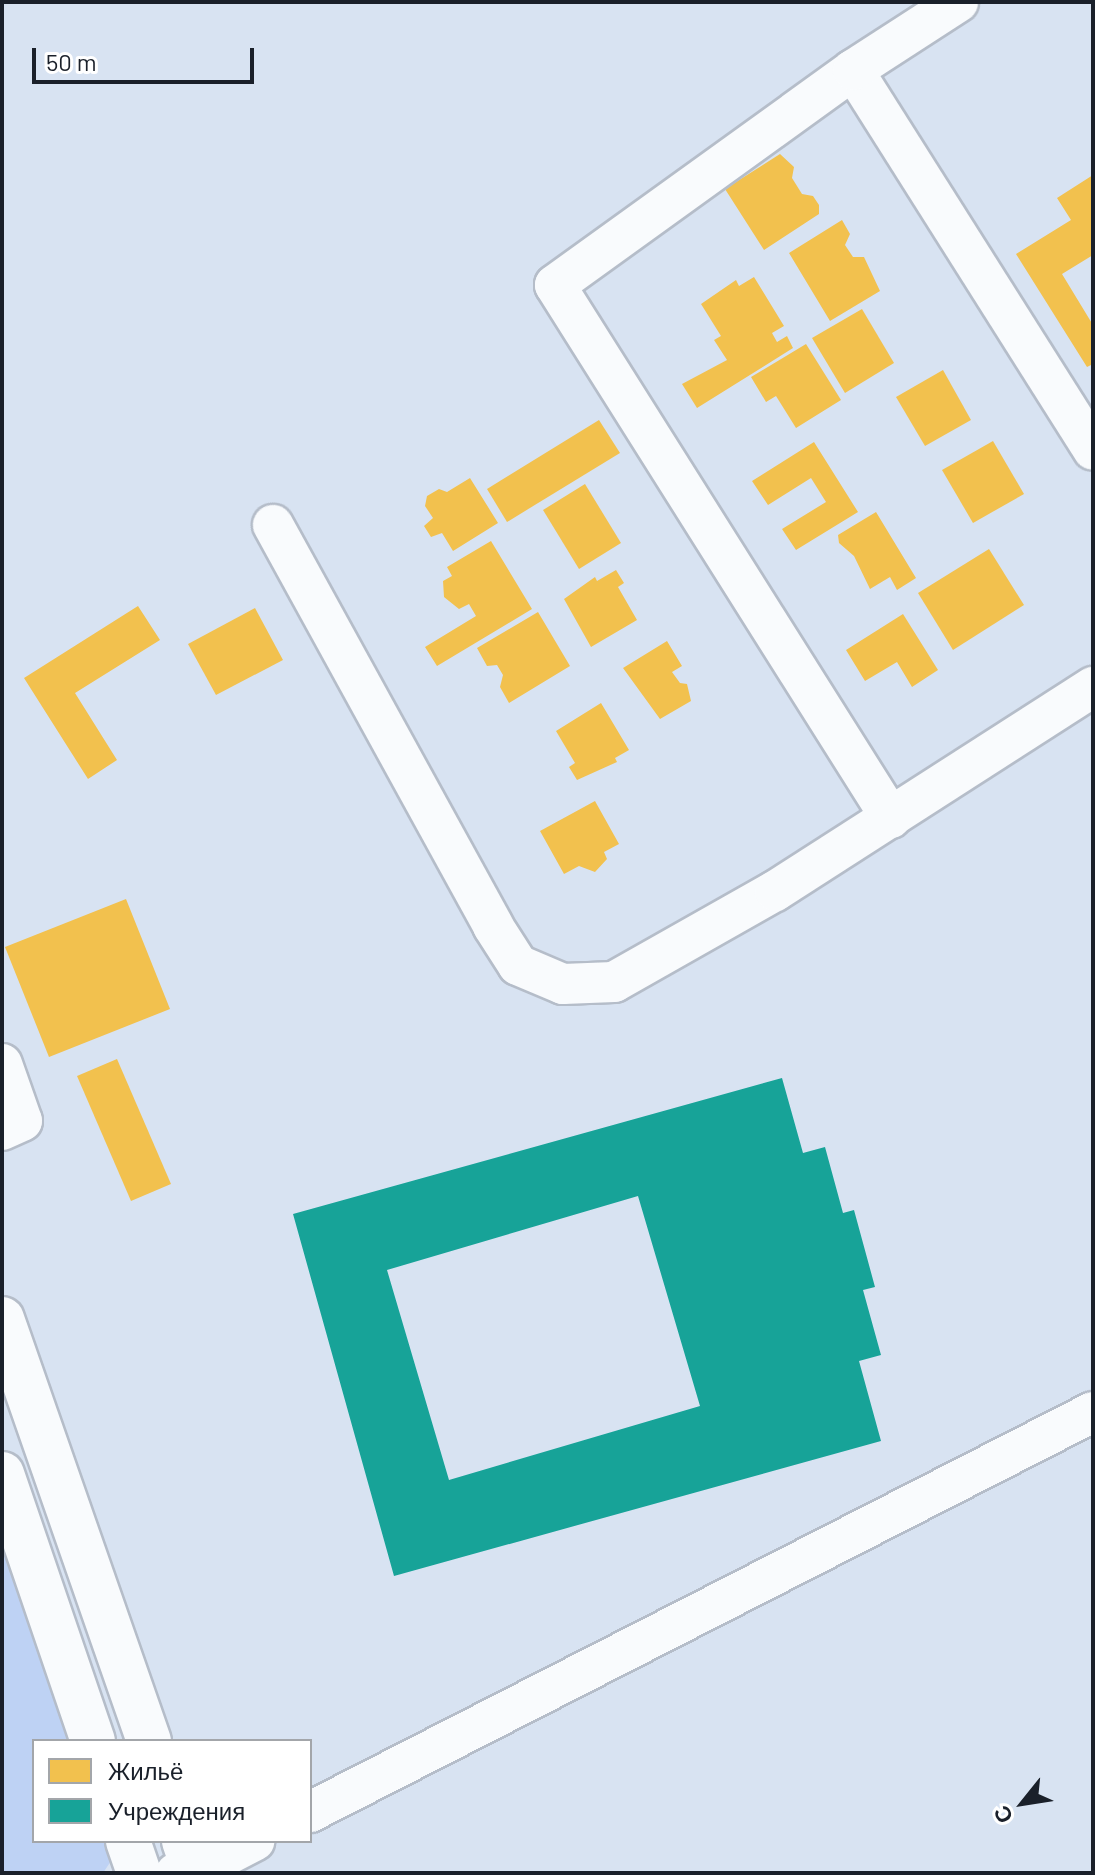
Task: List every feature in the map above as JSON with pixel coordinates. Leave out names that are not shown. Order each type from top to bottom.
[{"type":"main road","points":[[2,1319],[148,1739]]},
{"type":"main road","points":[[2,1474],[92,1739]]},
{"type":"main road","points":[[129,1843],[139,1873]]},
{"type":"street","points":[[891,818],[555,285],[853,70],[958,2]]},
{"type":"street","points":[[853,70],[1093,450]]},
{"type":"street","points":[[273,525],[518,965],[563,984],[614,982],[775,891],[1093,687]]},
{"type":"street","points":[[2,1064],[22,1121],[2,1130]]},
{"type":"street","points":[[312,1811],[1093,1412]]},
{"type":"street","points":[[187,1865],[248,1843]]},
{"type":"shaded area","points":[[2,1517],[79,1739],[32,1739],[32,1843],[115,1843],[115,1855],[103,1873],[2,1873]]},
{"type":"building: Жильё","points":[[780,154],[794,167],[792,178],[802,194],[813,196],[819,205],[819,214],[764,250],[725,189]]},
{"type":"building: Жильё","points":[[1093,175],[1093,255],[1062,274],[1093,325],[1093,364],[1087,367],[1016,254],[1071,220],[1057,198]]},
{"type":"building: Жильё","points":[[842,220],[850,234],[845,245],[853,257],[864,257],[880,291],[830,321],[789,253]]},
{"type":"building: Жильё","points":[[754,277],[784,326],[772,333],[777,342],[787,336],[793,348],[697,408],[682,384],[727,360],[714,340],[721,336],[701,304],[736,280],[739,286]]},
{"type":"building: Жильё","points":[[862,309],[894,363],[845,393],[812,338]]},
{"type":"building: Жильё","points":[[806,344],[841,400],[796,428],[776,396],[766,402],[751,377]]},
{"type":"building: Жильё","points":[[943,370],[971,420],[925,446],[896,397]]},
{"type":"building: Жильё","points":[[599,420],[620,453],[507,522],[487,489]]},
{"type":"building: Жильё","points":[[993,441],[1024,494],[973,523],[942,470]]},
{"type":"building: Жильё","points":[[814,442],[858,512],[796,550],[782,529],[826,502],[811,478],[768,505],[752,481]]},
{"type":"building: Жильё","points":[[470,478],[498,523],[453,551],[442,533],[431,537],[424,526],[433,518],[425,506],[427,496],[439,489],[447,492]]},
{"type":"building: Жильё","points":[[585,484],[621,543],[579,569],[543,510]]},
{"type":"building: Жильё","points":[[876,512],[916,578],[897,590],[890,577],[870,589],[854,556],[839,543],[838,535]]},
{"type":"building: Жильё","points":[[491,541],[532,609],[437,666],[425,647],[476,616],[469,604],[459,609],[444,597],[443,581],[452,576],[447,567]]},
{"type":"building: Жильё","points":[[989,549],[1024,605],[953,650],[918,593]]},
{"type":"building: Жильё","points":[[616,570],[624,583],[618,587],[637,620],[591,647],[564,599],[595,577],[597,581]]},
{"type":"building: Жильё","points":[[138,606],[160,640],[75,693],[117,760],[88,779],[24,678]]},
{"type":"building: Жильё","points":[[255,608],[283,660],[216,695],[188,644]]},
{"type":"building: Жильё","points":[[538,612],[570,666],[509,703],[500,687],[503,675],[497,665],[487,666],[477,648]]},
{"type":"building: Жильё","points":[[903,614],[938,670],[912,687],[897,662],[865,681],[846,650]]},
{"type":"building: Жильё","points":[[667,641],[682,666],[672,672],[680,683],[687,684],[691,701],[660,719],[623,668]]},
{"type":"building: Жильё","points":[[601,703],[629,750],[615,758],[617,762],[577,780],[569,767],[575,763],[556,731]]},
{"type":"building: Жильё","points":[[595,801],[619,844],[604,852],[607,859],[595,872],[579,866],[564,874],[540,831]]},
{"type":"building: Жильё","points":[[126,899],[170,1009],[49,1057],[5,947]]},
{"type":"building: Жильё","points":[[117,1059],[171,1184],[131,1201],[77,1076]]},
{"type":"building: Учреждения","points":[[782,1078],[803,1153],[825,1147],[843,1213],[854,1210],[875,1287],[863,1290],[881,1355],[859,1361],[881,1441],[394,1576],[293,1214]],"holes":[[[638,1196],[700,1406],[449,1480],[387,1270]]]}]
